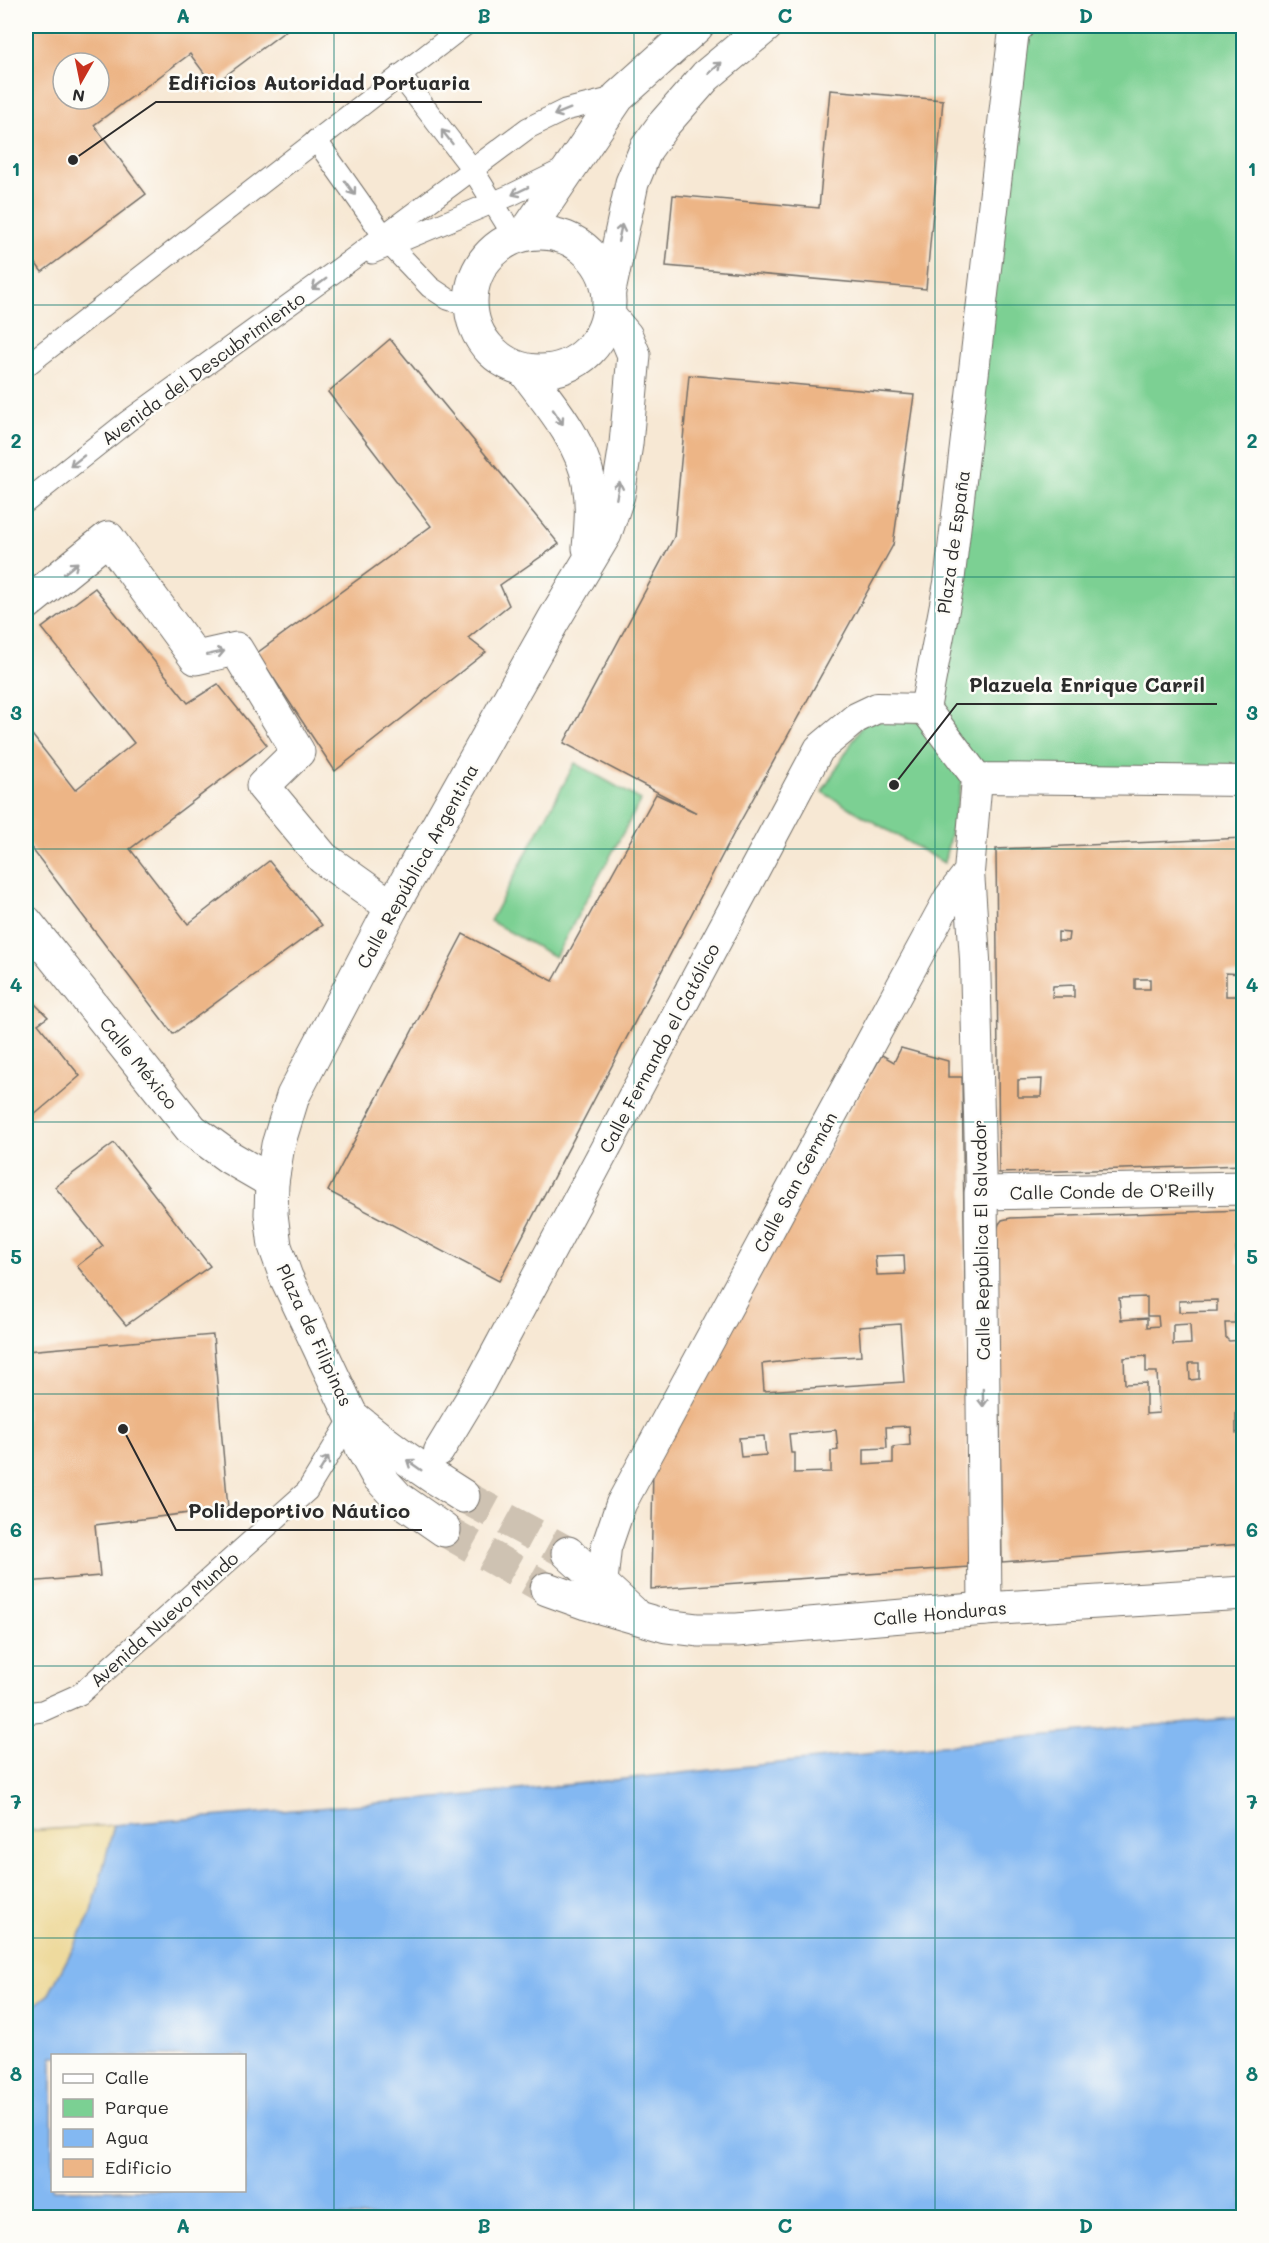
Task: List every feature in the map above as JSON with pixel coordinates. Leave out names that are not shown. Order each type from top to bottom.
[{"type":"street","points":[[520,236],[618,97],[697,26]]},
{"type":"street","points":[[609,303],[604,275],[595,259],[583,248],[564,237],[545,233],[520,236],[493,251],[476,276],[470,306],[475,326],[486,345],[503,361],[524,370],[547,371],[569,365],[588,353],[604,330],[632,183],[646,149],[664,124],[706,76],[766,26]]},
{"type":"street","name":"Plaza de España","points":[[925,709],[949,583],[1014,30],[1019,26]]},
{"type":"street","name":"Calle República Argentina","points":[[272,1182],[278,1145],[293,1096],[392,907],[605,534],[618,495],[626,444],[634,355],[609,303]]},
{"type":"street","name":"Calle República Argentina","points":[[524,370],[575,443],[589,481],[592,517],[588,562]]},
{"type":"street","points":[[26,604],[108,538],[195,658],[236,649],[298,752],[263,786],[323,858],[392,907]]},
{"type":"street","name":"Calle Fernando el Católico","points":[[439,1451],[480,1383],[819,749],[856,718],[877,708],[925,709]]},
{"type":"street","points":[[925,709],[977,778],[969,872]]},
{"type":"street","points":[[977,778],[1244,781]]},
{"type":"street","name":"Calle República El Salvador","points":[[969,872],[974,937],[981,1193],[985,1609]]},
{"type":"street","name":"Calle San Germán","points":[[602,1586],[606,1548],[621,1504],[949,898],[969,872]]},
{"type":"street","name":"Calle México","points":[[29,932],[192,1130],[229,1157],[272,1182]]},
{"type":"street","name":"Plaza de Filipinas","points":[[272,1182],[271,1214],[275,1246],[286,1277],[352,1417],[362,1448],[377,1475],[398,1498],[444,1530]]},
{"type":"street","name":"Calle Conde de O'Reilly","points":[[981,1193],[1244,1188]]},
{"type":"street","name":"Plaza de Filipinas","points":[[352,1417],[427,1474],[463,1496]]},
{"type":"street","points":[[568,1553],[638,1617]]},
{"type":"street","points":[[548,1589],[586,1603],[638,1617]]},
{"type":"street","name":"Calle Honduras","points":[[638,1617],[666,1626],[688,1629],[737,1630],[985,1609],[1244,1593]]},
{"type":"lane","points":[[26,366],[464,26]]},
{"type":"lane","points":[[400,75],[520,236]]},
{"type":"lane","points":[[387,241],[528,128],[565,110],[618,97]]},
{"type":"lane","points":[[316,140],[387,241],[430,287],[448,299],[470,306]]},
{"type":"lane","points":[[387,241],[493,202],[572,165]]},
{"type":"lane","name":"Avenida del Descubrimiento","points":[[26,502],[128,421],[351,260],[387,241]]},
{"type":"lane","name":"Avenida Nuevo Mundo","points":[[26,1713],[42,1711],[80,1694],[307,1491],[352,1417]]},
{"type":"green space","points":[[1021,26],[1243,26],[1243,781],[977,778],[925,709]]},
{"type":"green space","points":[[865,721],[921,722],[963,778],[944,863],[822,792]]},
{"type":"green space","points":[[575,763],[641,800],[555,957],[490,921]]},
{"type":"sand","points":[[114,1825],[92,1912],[49,1994],[26,2014],[26,1831]]},
{"type":"water","points":[[1243,1717],[1243,2217],[26,2217],[26,2012],[49,1994],[92,1912],[114,1825],[461,1796]]},
{"type":"building","points":[[26,26],[292,26],[213,85],[190,54],[94,125],[146,194],[42,272],[26,250]]},
{"type":"building","points":[[830,90],[943,100],[926,289],[666,266],[673,195],[819,208]]},
{"type":"building","points":[[390,339],[559,544],[500,585],[509,605],[468,638],[486,652],[335,771],[257,653],[431,526],[328,392]]},
{"type":"building","points":[[689,375],[914,395],[893,545],[734,833],[499,1281],[328,1191],[463,934],[553,981],[656,794],[697,813],[564,743],[674,537]]},
{"type":"building","points":[[95,588],[188,703],[218,684],[267,745],[130,849],[188,924],[269,861],[322,925],[173,1034],[26,841],[26,727],[75,790],[134,743],[42,628]]},
{"type":"building","points":[[1244,838],[1244,974],[1226,973],[1226,996],[1244,996],[1244,1165],[999,1173],[996,849]],"holes":[[[1058,932],[1069,933],[1068,941],[1058,941]],[[1135,979],[1150,979],[1150,989],[1135,989]],[[1074,985],[1074,997],[1052,997],[1053,986]],[[1042,1079],[1041,1097],[1018,1097],[1018,1080]]]},
{"type":"building","points":[[34,1003],[48,1017],[38,1024],[80,1076],[26,1122],[26,1009]]},
{"type":"building","points":[[901,1048],[948,1061],[948,1077],[962,1077],[969,1567],[651,1589],[653,1463],[882,1055],[894,1062]],"holes":[[[904,1255],[905,1274],[877,1275],[875,1256]],[[900,1324],[904,1382],[764,1391],[762,1364],[861,1356],[859,1327]],[[909,1426],[910,1445],[893,1447],[893,1463],[864,1465],[864,1449],[887,1448],[886,1427]],[[836,1430],[838,1450],[831,1451],[831,1472],[794,1473],[794,1453],[791,1453],[789,1434]],[[764,1436],[766,1455],[741,1457],[739,1438]]]},
{"type":"building","points":[[114,1143],[210,1266],[126,1325],[77,1266],[103,1246],[55,1187]]},
{"type":"building","points":[[1244,1210],[1244,1248],[1236,1248],[1237,1263],[1244,1263],[1244,1314],[1235,1314],[1235,1323],[1225,1323],[1226,1338],[1229,1341],[1244,1340],[1244,1410],[1236,1412],[1236,1433],[1244,1432],[1244,1544],[1002,1562],[997,1231],[1002,1220]],"holes":[[[1147,1297],[1147,1316],[1158,1316],[1159,1326],[1147,1327],[1147,1318],[1121,1320],[1119,1298]],[[1217,1300],[1217,1311],[1179,1312],[1179,1301]],[[1190,1324],[1191,1344],[1173,1345],[1173,1325]],[[1146,1356],[1146,1372],[1157,1372],[1159,1413],[1146,1414],[1146,1383],[1125,1384],[1124,1358]],[[1189,1363],[1199,1363],[1199,1379],[1190,1380]]]},
{"type":"building","points":[[213,1335],[228,1508],[95,1525],[100,1576],[26,1582],[26,1351]]},
{"type":"tunnel","points":[[463,1496],[568,1553]]},
{"type":"tunnel","points":[[444,1530],[547,1589]]},
{"type":"place","name":"Edificios Autoridad Portuaria","points":[[73,160]]},
{"type":"place","name":"Plazuela Enrique Carril","points":[[894,785]]},
{"type":"place","name":"Polideportivo Náutico","points":[[123,1429]]}]
